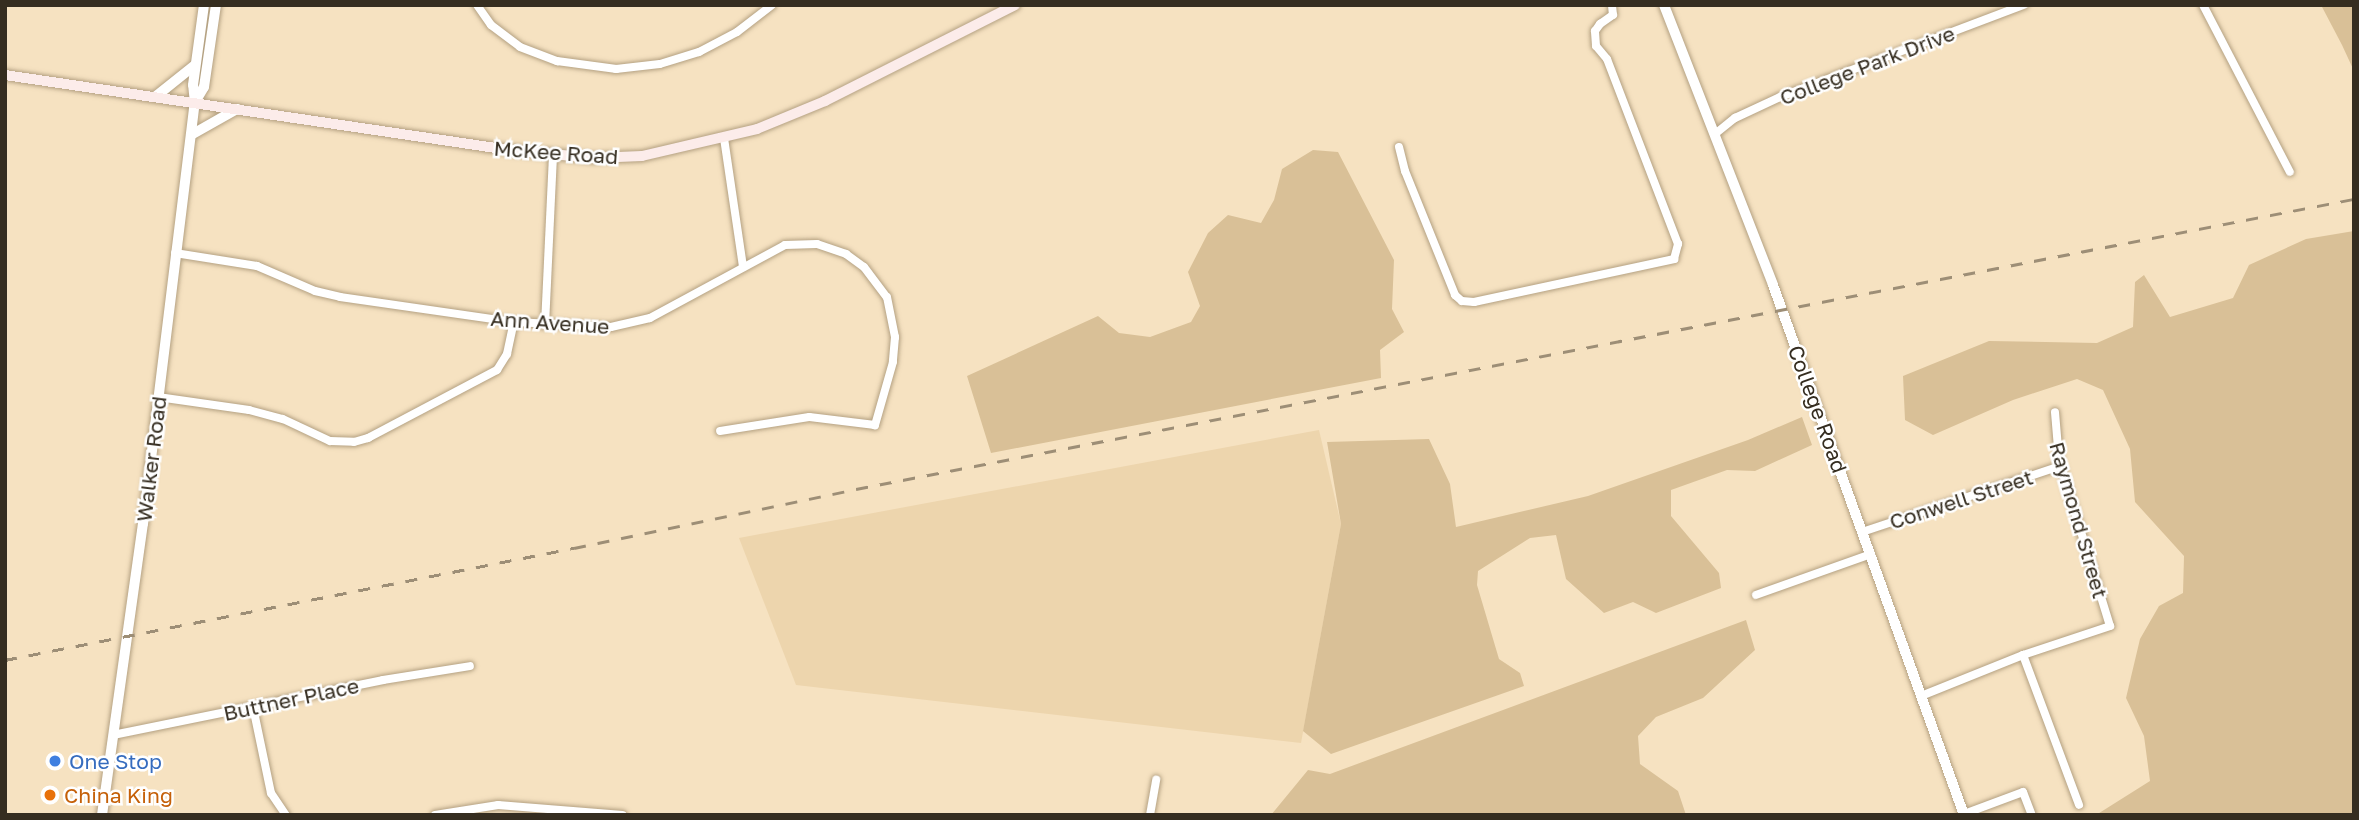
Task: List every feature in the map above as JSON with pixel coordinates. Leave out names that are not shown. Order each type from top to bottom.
[{"type":"main road","name":"McKee Road","points":[[5,75],[553,156],[642,156],[757,129],[824,100],[1015,5]]},
{"type":"street","name":"Walker Road","points":[[102,815],[191,135],[195,103],[193,85],[204,5]]},
{"type":"street","name":"Walker Road","points":[[195,103],[204,87],[216,5]]},
{"type":"street","points":[[477,5],[491,25],[520,47],[576,65],[616,69],[660,64],[699,52],[737,32],[772,5]]},
{"type":"street","points":[[1399,146],[1405,172],[1455,295],[1462,301],[1474,302],[1674,259],[1678,244],[1607,59],[1596,46],[1595,32],[1600,24],[1613,15],[1612,5]]},
{"type":"street","name":"College Road","points":[[1664,5],[1715,134],[1871,554],[1964,814]]},
{"type":"street","name":"College Park Drive","points":[[1715,134],[1735,118],[1780,97],[2024,5]]},
{"type":"street","points":[[2203,5],[2290,173]]},
{"type":"street","points":[[155,97],[196,65]]},
{"type":"street","points":[[191,135],[237,109]]},
{"type":"street","points":[[724,138],[743,267]]},
{"type":"street","points":[[545,325],[553,156]]},
{"type":"street","name":"Ann Avenue","points":[[175,253],[257,266],[315,291],[340,297],[545,325],[611,327],[638,323],[785,245],[807,242],[846,254],[872,275],[887,297],[895,337],[892,362],[874,425],[809,417],[720,431]]},
{"type":"street","points":[[158,397],[249,410],[283,419],[330,441],[354,442],[368,438],[497,370],[507,354],[514,322]]},
{"type":"street","name":"Raymond Street","points":[[2023,655],[2110,626],[2060,466],[2054,412]]},
{"type":"street","name":"Conwell Street","points":[[1862,532],[2060,466]]},
{"type":"street","name":"Conwell Street","points":[[1756,595],[1871,554]]},
{"type":"street","points":[[1921,696],[2023,655],[2079,805]]},
{"type":"street","name":"Buttner Place","points":[[113,735],[470,666]]},
{"type":"street","points":[[253,707],[271,793],[286,815]]},
{"type":"street","points":[[1150,815],[1156,779]]},
{"type":"street","points":[[1964,814],[2023,792],[2032,815]]},
{"type":"street","points":[[435,815],[498,805],[623,815]]},
{"type":"shaded area","points":[[2321,5],[2354,5],[2354,71],[2342,45]]},
{"type":"shaded area","points":[[1313,150],[1338,152],[1394,260],[1392,309],[1404,332],[1380,350],[1381,378],[991,453],[967,376],[1098,316],[1119,333],[1150,337],[1191,322],[1200,306],[1188,272],[1208,233],[1228,215],[1261,223],[1274,200],[1282,169]]},
{"type":"shaded area","points":[[2354,231],[2354,815],[2096,815],[2150,781],[2144,736],[2126,698],[2140,639],[2159,606],[2183,593],[2184,556],[2135,502],[2130,449],[2103,390],[2077,379],[2013,400],[1933,435],[1905,420],[1903,376],[1989,341],[2097,343],[2133,327],[2135,282],[2144,275],[2170,317],[2233,298],[2249,265],[2306,239]]},
{"type":"shaded area","points":[[1802,417],[1812,445],[1755,471],[1727,470],[1671,490],[1671,516],[1719,573],[1721,588],[1656,613],[1633,602],[1604,613],[1566,579],[1556,535],[1530,538],[1478,571],[1477,585],[1499,659],[1520,673],[1524,686],[1331,754],[1303,731],[1341,524],[1327,442],[1429,439],[1450,484],[1456,527],[1588,496],[1748,440]]},
{"type":"shaded area","points":[[1319,430],[1341,524],[1301,743],[796,685],[739,538]]},
{"type":"shaded area","points":[[1746,620],[1755,650],[1703,698],[1656,717],[1638,736],[1640,764],[1678,791],[1686,815],[1271,815],[1308,770],[1330,774]]},
{"type":"railway","points":[[5,660],[574,548],[856,489],[2354,199]]},
{"type":"place","name":"One Stop","points":[[55,761]]},
{"type":"place","name":"China King","points":[[50,795]]}]
